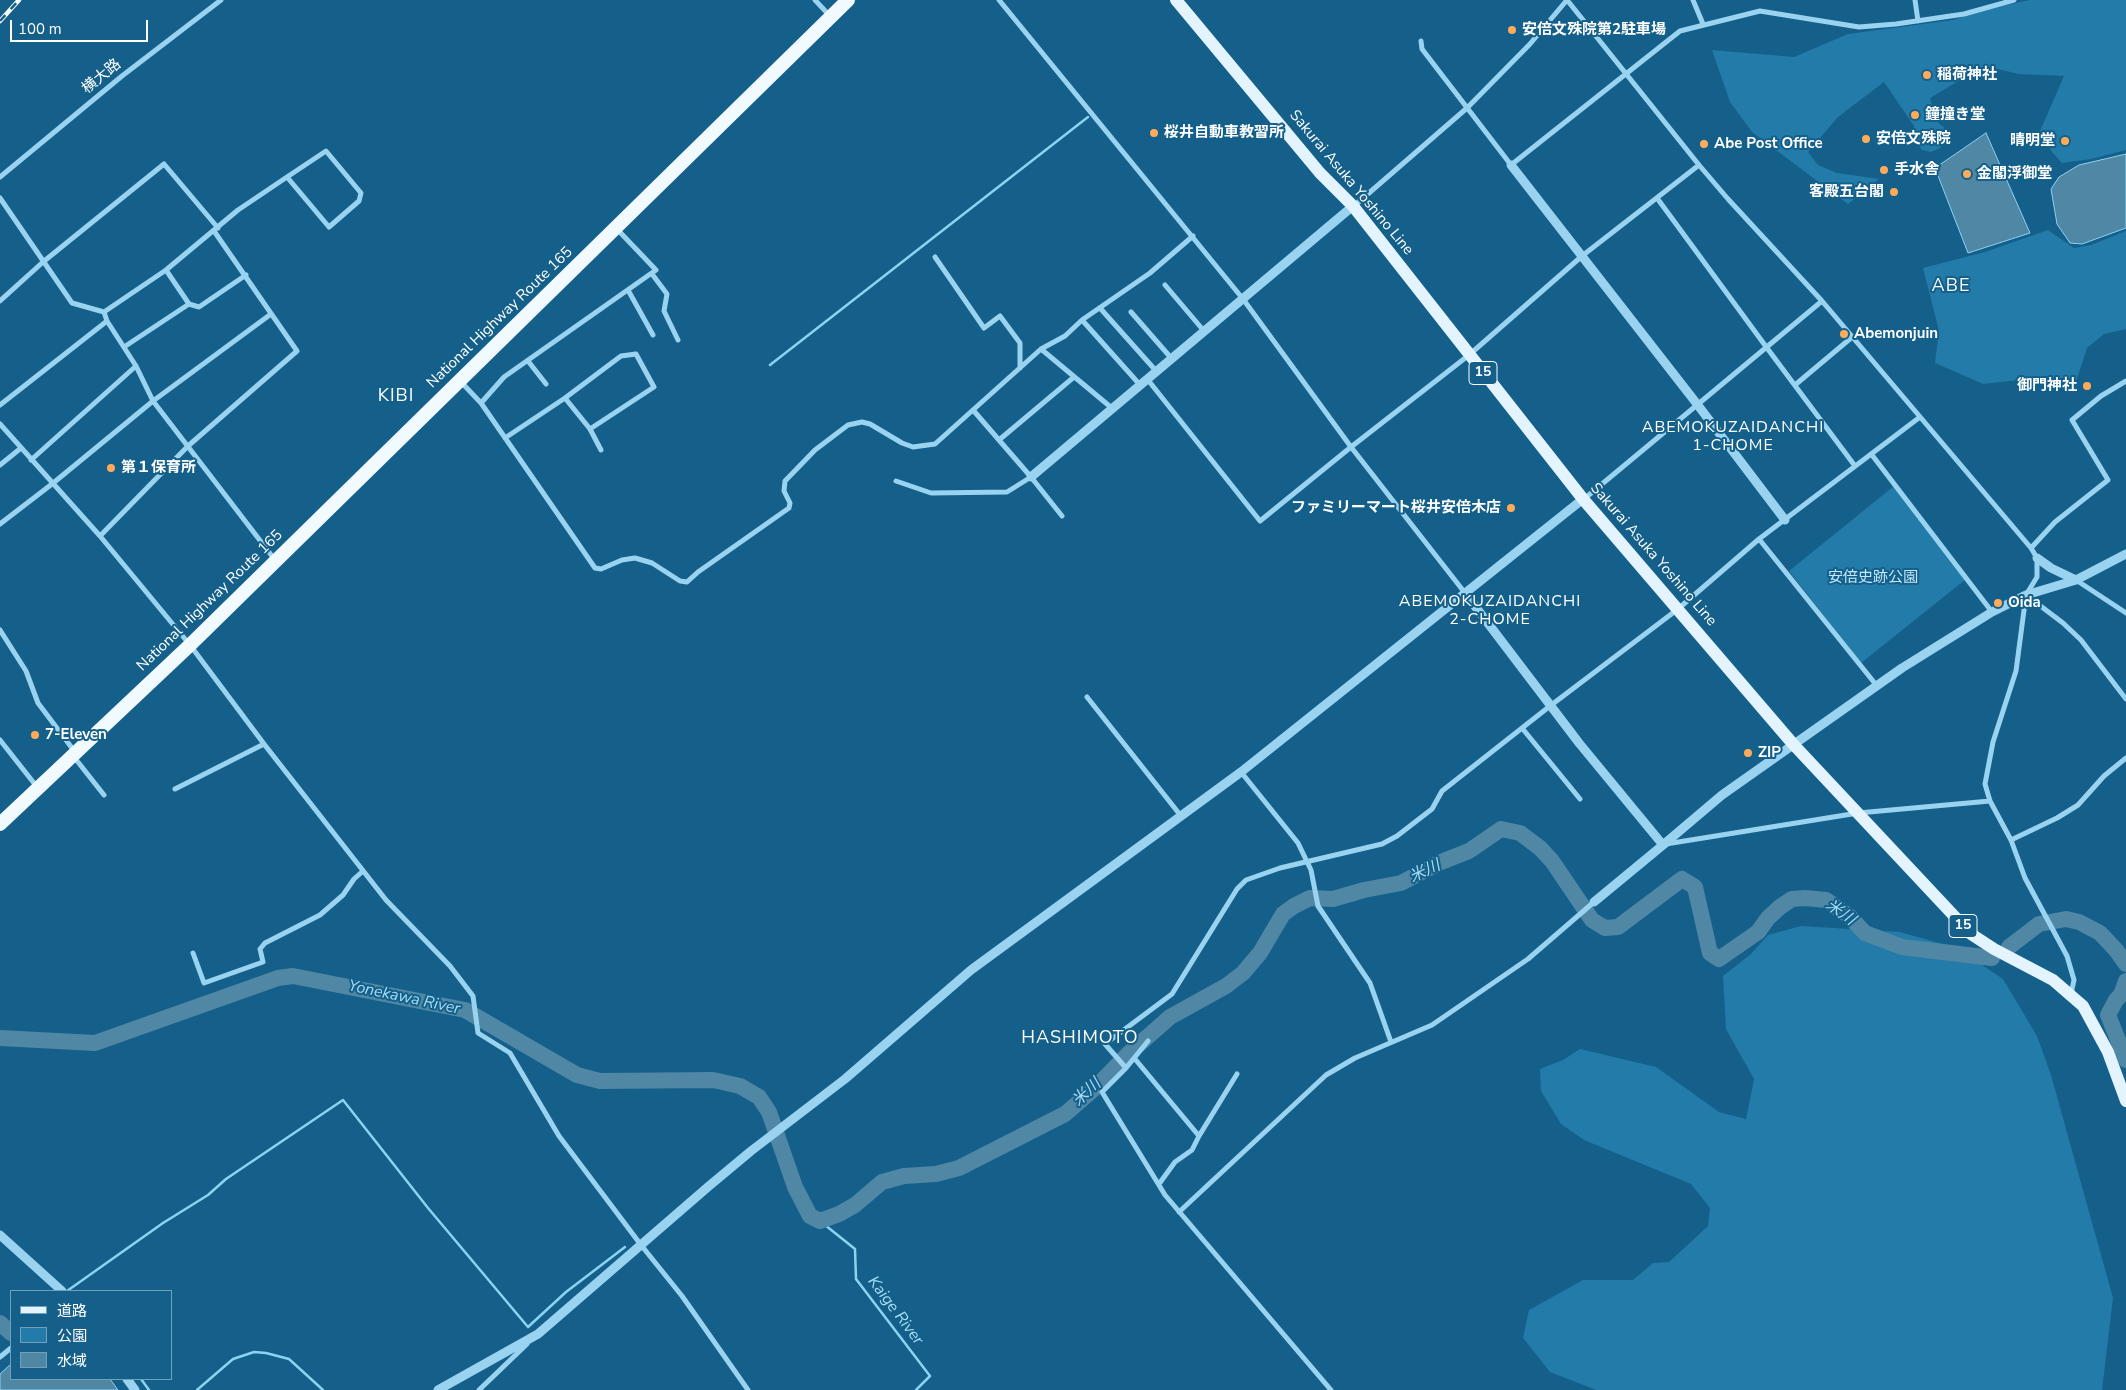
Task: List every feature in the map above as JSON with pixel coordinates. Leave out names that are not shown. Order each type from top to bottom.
[{"type":"highway","name":"National Highway Route 165","points":[[0,824],[190,645],[848,0]]},
{"type":"main road","name":"Sakurai Asuka Yoshino Line","points":[[1176,0],[1320,173],[1353,206],[1583,499],[1794,744],[1971,934],[1994,950],[2053,980],[2083,1006],[2108,1052],[2126,1101]]},
{"type":"street","name":"横大路","points":[[0,177],[122,76],[221,0]]},
{"type":"street","points":[[815,0],[830,16]]},
{"type":"street","points":[[999,0],[1193,236],[1550,706],[1663,845]]},
{"type":"street","points":[[896,481],[932,493],[1007,492],[1031,476],[1145,383],[1467,108],[1530,44],[1567,0],[1699,165],[1822,301],[1851,338],[2031,548],[2037,558],[2051,568],[2076,580],[2126,613]]},
{"type":"street","points":[[1692,0],[1703,24]]},
{"type":"street","points":[[1915,0],[1918,21]]},
{"type":"street","points":[[1511,165],[1680,31],[1760,11],[1859,27],[1964,14],[2014,0]]},
{"type":"street","points":[[1421,41],[1422,49],[1785,520]]},
{"type":"street","points":[[0,198],[72,303],[104,312],[166,270],[238,210],[287,177],[326,151],[360,193],[359,201],[329,227],[287,177]]},
{"type":"street","points":[[0,301],[44,262],[164,164],[216,229],[297,351],[188,446],[100,536]]},
{"type":"street","points":[[1082,320],[1145,383],[1260,521],[1351,446],[1469,355],[1582,256],[1699,165]]},
{"type":"street","points":[[1657,198],[1794,386],[1855,466]]},
{"type":"street","points":[[481,403],[504,377],[656,270],[615,228]]},
{"type":"street","points":[[460,380],[481,403],[595,568],[601,569],[622,560],[635,558],[652,562],[680,581],[687,582],[698,572],[789,508],[790,504],[784,491],[785,481],[815,450],[848,425],[862,422],[870,424],[902,443],[921,447],[935,444],[1041,349],[1065,336],[1082,320],[1150,273],[1193,236]]},
{"type":"street","points":[[935,257],[984,328],[1000,316],[1020,343],[1020,368]]},
{"type":"street","points":[[166,270],[189,304],[199,307],[246,275]]},
{"type":"street","points":[[652,274],[667,294],[664,311],[678,340]]},
{"type":"street","points":[[1165,285],[1204,332]]},
{"type":"street","points":[[628,290],[653,335]]},
{"type":"street","points":[[479,1390],[538,1334],[641,1245],[770,1136],[845,1079],[971,970],[1241,772],[1583,499],[1822,301]]},
{"type":"street","points":[[124,347],[189,304]]},
{"type":"street","points":[[1100,308],[1157,372]]},
{"type":"street","points":[[104,312],[154,400],[275,560]]},
{"type":"street","points":[[1131,312],[1172,359]]},
{"type":"street","points":[[0,524],[154,400],[271,314]]},
{"type":"street","points":[[0,404],[108,321]]},
{"type":"street","points":[[1794,386],[1851,338]]},
{"type":"street","points":[[1041,349],[1113,409]]},
{"type":"street","points":[[506,438],[565,398],[621,356],[636,354],[654,387],[590,429]]},
{"type":"street","points":[[528,361],[546,384]]},
{"type":"street","points":[[31,460],[136,366]]},
{"type":"street","points":[[999,440],[1074,377]]},
{"type":"street","points":[[2031,548],[2055,522],[2108,480],[2072,420],[2101,396],[2126,381]]},
{"type":"street","points":[[565,398],[590,429],[602,450]]},
{"type":"street","points":[[973,410],[1031,476],[1062,516]]},
{"type":"street","points":[[1126,1068],[1104,1044],[1172,994],[1237,889],[1246,880],[1308,861],[1382,844],[1397,836],[1432,809],[1442,791],[1678,609],[1759,539],[1920,417]]},
{"type":"street","points":[[0,424],[100,536],[190,645],[264,744],[386,900],[450,966],[473,996],[478,1033],[510,1053],[559,1136],[682,1296],[748,1390]]},
{"type":"street","points":[[0,465],[21,448]]},
{"type":"street","points":[[1872,455],[1992,612]]},
{"type":"street","points":[[1759,539],[1877,686]]},
{"type":"street","points":[[1180,1212],[1326,1074],[1355,1058],[1432,1025],[1528,959],[1722,795],[1902,668],[1992,612],[2026,595],[2076,580],[2126,554]]},
{"type":"street","points":[[2037,558],[2037,577],[2026,595],[2016,671],[1993,742],[1985,784],[1990,801],[2011,840],[2025,878],[2066,956],[2074,980],[2071,995]]},
{"type":"street","points":[[2026,595],[2063,623],[2081,640],[2126,699]]},
{"type":"street","points":[[0,630],[26,671],[38,703],[104,795]]},
{"type":"street","points":[[1087,697],[1181,816]]},
{"type":"street","points":[[1522,728],[1580,800]]},
{"type":"street","points":[[0,740],[38,788]]},
{"type":"street","points":[[175,789],[264,744]]},
{"type":"street","points":[[0,751],[6,746]]},
{"type":"street","points":[[2011,840],[2057,818],[2078,805],[2104,776],[2126,758]]},
{"type":"street","points":[[1241,772],[1298,843],[1308,861],[1318,906],[1370,983],[1391,1042]]},
{"type":"street","points":[[1663,845],[1858,813],[1990,801]]},
{"type":"street","points":[[193,953],[204,983],[263,962],[260,949],[265,943],[320,915],[343,895],[354,879],[363,871]]},
{"type":"street","points":[[1148,1041],[1135,1059],[1102,1092],[1165,1195],[1264,1309],[1330,1390]]},
{"type":"street","points":[[1135,1059],[1200,1136]]},
{"type":"street","points":[[1159,1184],[1175,1162],[1192,1150],[1237,1074]]},
{"type":"street","points":[[0,1235],[60,1288]]},
{"type":"street","points":[[438,1390],[538,1334]]},
{"type":"street","points":[[0,1357],[10,1349]]},
{"type":"street","points":[[1320,1390],[1325,1386]]},
{"type":"green space","points":[[2029,0],[2126,0],[2126,150],[2091,159],[2062,163],[2052,152],[2040,131],[2064,76],[2019,74],[1984,66],[1930,98],[1936,121],[1946,129],[1947,140],[1940,148],[1931,152],[1922,150],[1913,137],[1914,126],[1884,82],[1838,117],[1808,152],[1818,165],[1837,173],[1879,179],[1848,204],[1752,132],[1730,102],[1712,50],[1794,57],[1848,34],[1953,20],[1976,12]]},
{"type":"green space","points":[[2048,230],[2074,248],[2091,245],[2126,231],[2126,329],[2104,334],[2087,348],[2073,391],[2028,379],[1983,384],[1935,363],[1939,331],[1923,268],[1985,252]]},
{"type":"green space","name":"安倍史跡公園","points":[[1894,486],[1965,580],[1861,663],[1789,571]]},
{"type":"green space","points":[[1801,926],[1900,932],[1957,948],[2003,979],[2037,1036],[2051,1075],[2113,1298],[2102,1390],[1596,1390],[1550,1372],[1523,1338],[1529,1310],[1583,1280],[1633,1280],[1653,1263],[1669,1262],[1708,1226],[1710,1208],[1691,1184],[1584,1140],[1561,1124],[1541,1091],[1540,1069],[1563,1060],[1580,1049],[1656,1067],[1719,1112],[1746,1119],[1754,1079],[1726,1029],[1723,976],[1751,954],[1768,935]]},
{"type":"water","points":[[1986,133],[2030,233],[1968,253],[1935,168]]},
{"type":"water","points":[[2126,154],[2126,228],[2082,244],[2070,243],[2057,224],[2051,189],[2059,177],[2079,165]]},
{"type":"water","points":[[10,1365],[10,1380],[111,1380],[118,1390],[0,1390],[0,1374]]},
{"type":"waterway","points":[[770,365],[1088,117]]},
{"type":"waterway","name":"米川","points":[[0,1038],[95,1043],[278,978],[293,976],[465,1010],[577,1075],[600,1081],[713,1080],[740,1086],[759,1097],[769,1112],[795,1187],[810,1216],[820,1221],[839,1214],[855,1205],[882,1182],[904,1176],[936,1174],[959,1168],[1065,1114],[1170,1017],[1226,986],[1243,973],[1260,953],[1283,914],[1294,906],[1310,898],[1333,899],[1364,890],[1401,883],[1441,862],[1469,851],[1501,829],[1520,833],[1540,848],[1552,861],[1592,920],[1605,928],[1618,927],[1682,879],[1695,887],[1710,953],[1719,959],[1758,932],[1768,918],[1780,907],[1792,899],[1805,898],[1826,900],[1849,916],[1865,933],[1902,947],[1992,958]]},
{"type":"waterway","name":"米川","points":[[2009,947],[2039,924],[2066,919],[2079,922],[2100,933],[2126,964]]},
{"type":"waterway","name":"米川","points":[[2126,981],[2121,995],[2108,1015],[2126,1060]]},
{"type":"waterway","points":[[68,1290],[163,1223],[208,1195],[226,1179],[343,1100],[428,1208],[528,1327],[566,1292],[625,1247]]},
{"type":"waterway","name":"Kaige River","points":[[820,1221],[855,1249],[856,1279],[930,1376],[916,1390]]},
{"type":"waterway","points":[[0,1323],[10,1332]]},
{"type":"waterway","points":[[197,1390],[233,1359],[254,1352],[289,1359],[323,1390]]},
{"type":"waterway","points":[[142,1380],[149,1390]]},
{"type":"railway","points":[[0,21],[19,0]]},
{"type":"place","name":"安倍文殊院第2駐車場","points":[[1512,30]]},
{"type":"place","name":"稲荷神社","points":[[1927,75]]},
{"type":"place","name":"鐘撞き堂","points":[[1915,115]]},
{"type":"place","name":"桜井自動車教習所","points":[[1154,133]]},
{"type":"place","name":"安倍文殊院","points":[[1866,139]]},
{"type":"place","name":"晴明堂","points":[[2065,141]]},
{"type":"place","name":"Abe Post Office","points":[[1704,144]]},
{"type":"place","name":"手水舎","points":[[1884,170]]},
{"type":"place","name":"金閣浮御堂","points":[[1967,174]]},
{"type":"place","name":"客殿五台閣","points":[[1894,192]]},
{"type":"place","name":"Abemonjuin","points":[[1844,334]]},
{"type":"place","name":"御門神社","points":[[2087,386]]},
{"type":"place","name":"第１保育所","points":[[111,468]]},
{"type":"place","name":"ファミリーマート桜井安倍木店","points":[[1511,508]]},
{"type":"place","name":"Oida","points":[[1998,603]]},
{"type":"place","name":"7-Eleven","points":[[35,735]]},
{"type":"place","name":"ZIP","points":[[1748,753]]},
{"type":"district","name":"ABE","points":[[1951,287]]},
{"type":"district","name":"KIBI","points":[[396,397]]},
{"type":"district","name":"ABEMOKUZAIDANCHI 1-CHOME","points":[[1733,437]]},
{"type":"district","name":"ABEMOKUZAIDANCHI 2-CHOME","points":[[1490,611]]},
{"type":"district","name":"HASHIMOTO","points":[[1080,1039]]},
{"type":"water label","name":"Yonekawa River","points":[[404,998]]}]
